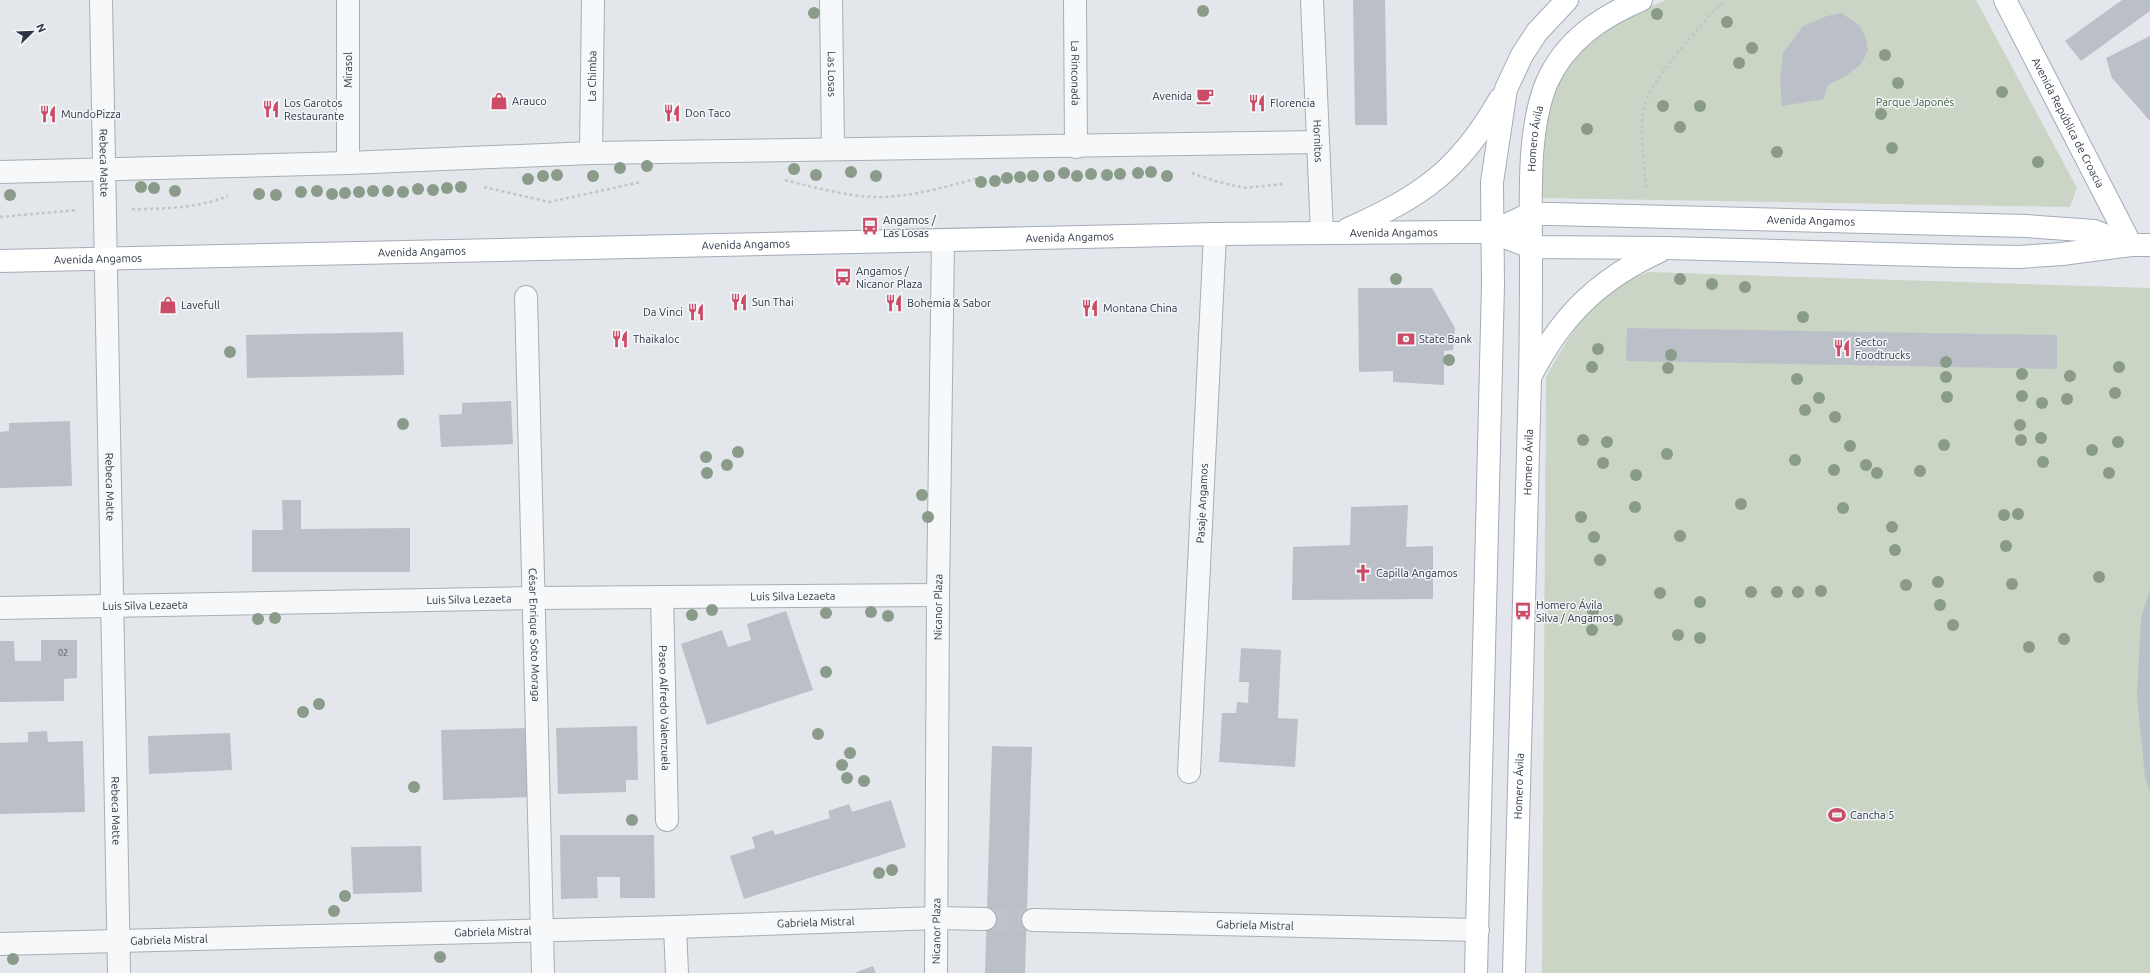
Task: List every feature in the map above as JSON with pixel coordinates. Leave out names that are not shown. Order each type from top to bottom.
[{"type":"main road","points":[[1330,233],[1388,212],[1418,193],[1447,171],[1474,140],[1506,89],[1522,56],[1537,32],[1566,0]]},
{"type":"main road","name":"Homero Ávila","points":[[1514,973],[1530,378],[1530,214],[1536,122],[1543,95],[1553,70],[1568,48],[1593,25],[1614,12],[1641,0]]},
{"type":"main road","name":"Avenida República de Croacia","points":[[2005,0],[2141,245]]},
{"type":"main road","points":[[1476,973],[1493,285],[1491,232],[1492,182],[1506,89]]},
{"type":"main road","name":"Avenida Angamos","points":[[1491,232],[1530,214],[2026,226],[2094,231],[2141,245]]},
{"type":"main road","name":"Avenida Angamos","points":[[0,261],[1215,234],[1330,233],[1491,232],[1531,247],[1666,248],[2019,257],[2062,254],[2141,245]]},
{"type":"main road","points":[[1530,378],[1554,336],[1569,315],[1593,291],[1622,270],[1666,248]]},
{"type":"street","name":"Rebeca Matte","points":[[100,0],[119,973]]},
{"type":"street","name":"Mirasol","points":[[348,0],[348,163]]},
{"type":"street","name":"La Chimba","points":[[591,153],[593,0]]},
{"type":"street","name":"Las Losas","points":[[831,0],[833,148]]},
{"type":"street","name":"La Rinconada","points":[[1075,0],[1076,147]]},
{"type":"street","name":"Hornitos","points":[[1312,0],[1317,142],[1330,233]]},
{"type":"street","points":[[0,172],[103,171],[591,153],[833,148],[1076,147],[1317,142]]},
{"type":"street","name":"Pasaje Angamos","points":[[1189,772],[1215,234]]},
{"type":"street","name":"Nicanor Plaza","points":[[936,973],[938,595],[943,240]]},
{"type":"street","name":"César Enrique Soto Moraga","points":[[526,297],[543,973]]},
{"type":"street","name":"Luis Silva Lezaeta","points":[[0,608],[534,598],[938,595]]},
{"type":"street","name":"Paseo Alfredo Valenzuela","points":[[662,597],[667,820]]},
{"type":"street","name":"Gabriela Mistral","points":[[0,944],[675,927],[937,918],[985,919]]},
{"type":"street","name":"Gabriela Mistral","points":[[1033,920],[1478,930]]},
{"type":"street","points":[[675,927],[677,973]]},
{"type":"path","points":[[1646,188],[1642,132],[1644,109],[1657,81],[1707,17],[1725,0]]},
{"type":"path","points":[[1189,172],[1215,181],[1244,188],[1283,184]]},
{"type":"path","points":[[783,179],[829,190],[881,197],[923,192],[983,176]]},
{"type":"path","points":[[482,186],[549,202],[646,181]]},
{"type":"path","points":[[0,217],[104,209],[150,209],[187,206],[214,201],[233,194]]},
{"type":"green space","name":"Parque Japonés","points":[[1666,0],[1976,0],[2077,188],[2070,207],[1542,198],[1545,122],[1556,82],[1575,53],[1618,20]]},
{"type":"green space","points":[[1648,272],[2150,288],[2150,973],[1542,973],[1546,377],[1577,326],[1597,303],[1620,285]]},
{"type":"building","points":[[1353,0],[1385,0],[1387,125],[1355,125]]},
{"type":"building","points":[[2122,0],[2150,0],[2150,11],[2081,61],[2065,41]]},
{"type":"building","points":[[1841,13],[1859,25],[1866,38],[1868,51],[1861,64],[1844,77],[1828,85],[1824,99],[1782,106],[1780,79],[1783,53],[1803,26],[1827,16]]},
{"type":"building","points":[[2150,36],[2150,121],[2112,78],[2106,58]]},
{"type":"building","name":"State Bank","points":[[1358,288],[1432,288],[1455,328],[1453,350],[1444,351],[1444,385],[1393,382],[1393,371],[1359,372]]},
{"type":"building","name":"Sector Foodtrucks","points":[[1627,328],[2057,335],[2057,369],[1626,361]]},
{"type":"building","points":[[403,332],[404,375],[247,378],[246,335]]},
{"type":"building","points":[[511,401],[513,444],[441,447],[439,415],[462,414],[462,403]]},
{"type":"building","points":[[70,421],[72,486],[0,488],[0,432],[9,431],[9,423]]},
{"type":"building","points":[[282,500],[301,500],[301,529],[410,528],[410,572],[252,572],[252,530],[283,530]]},
{"type":"building","name":"Capilla Angamos","points":[[1408,505],[1406,547],[1433,546],[1433,599],[1292,600],[1293,547],[1350,545],[1351,507]]},
{"type":"building","points":[[2150,588],[2150,792],[2145,777],[2137,696],[2141,618]]},
{"type":"building","points":[[786,611],[813,690],[707,725],[681,644],[722,630],[728,647],[751,640],[747,624]]},
{"type":"building","points":[[41,640],[77,640],[77,678],[64,679],[64,701],[0,702],[0,641],[14,641],[15,661],[41,661]]},
{"type":"building","points":[[1241,648],[1281,650],[1278,718],[1298,719],[1295,767],[1219,762],[1222,713],[1236,713],[1237,702],[1248,703],[1249,682],[1239,682]]},
{"type":"building","points":[[637,726],[638,780],[626,780],[626,792],[558,794],[556,728]]},
{"type":"building","points":[[526,728],[529,797],[443,800],[441,730]]},
{"type":"building","points":[[47,731],[48,742],[83,741],[85,812],[0,814],[0,743],[28,742],[28,732]]},
{"type":"building","points":[[230,733],[232,770],[149,774],[148,736]]},
{"type":"building","points":[[992,746],[1032,747],[1025,973],[985,973]]},
{"type":"building","points":[[891,800],[906,847],[744,899],[730,856],[755,848],[752,837],[773,830],[775,835],[830,818],[828,811],[849,804],[852,812]]},
{"type":"building","points":[[560,835],[654,835],[655,898],[620,898],[620,877],[597,877],[598,898],[561,899]]},
{"type":"building","points":[[421,846],[422,892],[353,894],[351,847]]},
{"type":"building","points":[[873,966],[876,973],[854,973]]},
{"type":"tunnel","points":[[985,919],[1033,920]]},
{"type":"place","name":"Avenida","points":[[1205,96]]},
{"type":"place","name":"Arauco","points":[[499,101]]},
{"type":"place","name":"Florencia","points":[[1257,103]]},
{"type":"place","name":"Los Garotos Restaurante","points":[[271,109]]},
{"type":"place","name":"Don Taco","points":[[672,113]]},
{"type":"place","name":"MundoPizza","points":[[48,114]]},
{"type":"place","name":"Angamos / Las Losas","points":[[870,226]]},
{"type":"place","name":"Angamos / Nicanor Plaza","points":[[843,277]]},
{"type":"place","name":"Sun Thai","points":[[739,302]]},
{"type":"place","name":"Bohemia & Sabor","points":[[894,303]]},
{"type":"place","name":"Lavefull","points":[[168,305]]},
{"type":"place","name":"Montana China","points":[[1090,308]]},
{"type":"place","name":"Da Vinci","points":[[696,312]]},
{"type":"place","name":"Thaikaloc","points":[[620,339]]},
{"type":"place","name":"State Bank","points":[[1406,339]]},
{"type":"place","name":"Sector Foodtrucks","points":[[1842,348]]},
{"type":"place","name":"Capilla Angamos","points":[[1363,573]]},
{"type":"place","name":"Homero Ávila Silva / Angamos","points":[[1523,611]]},
{"type":"place","name":"Cancha 5","points":[[1837,815]]}]
